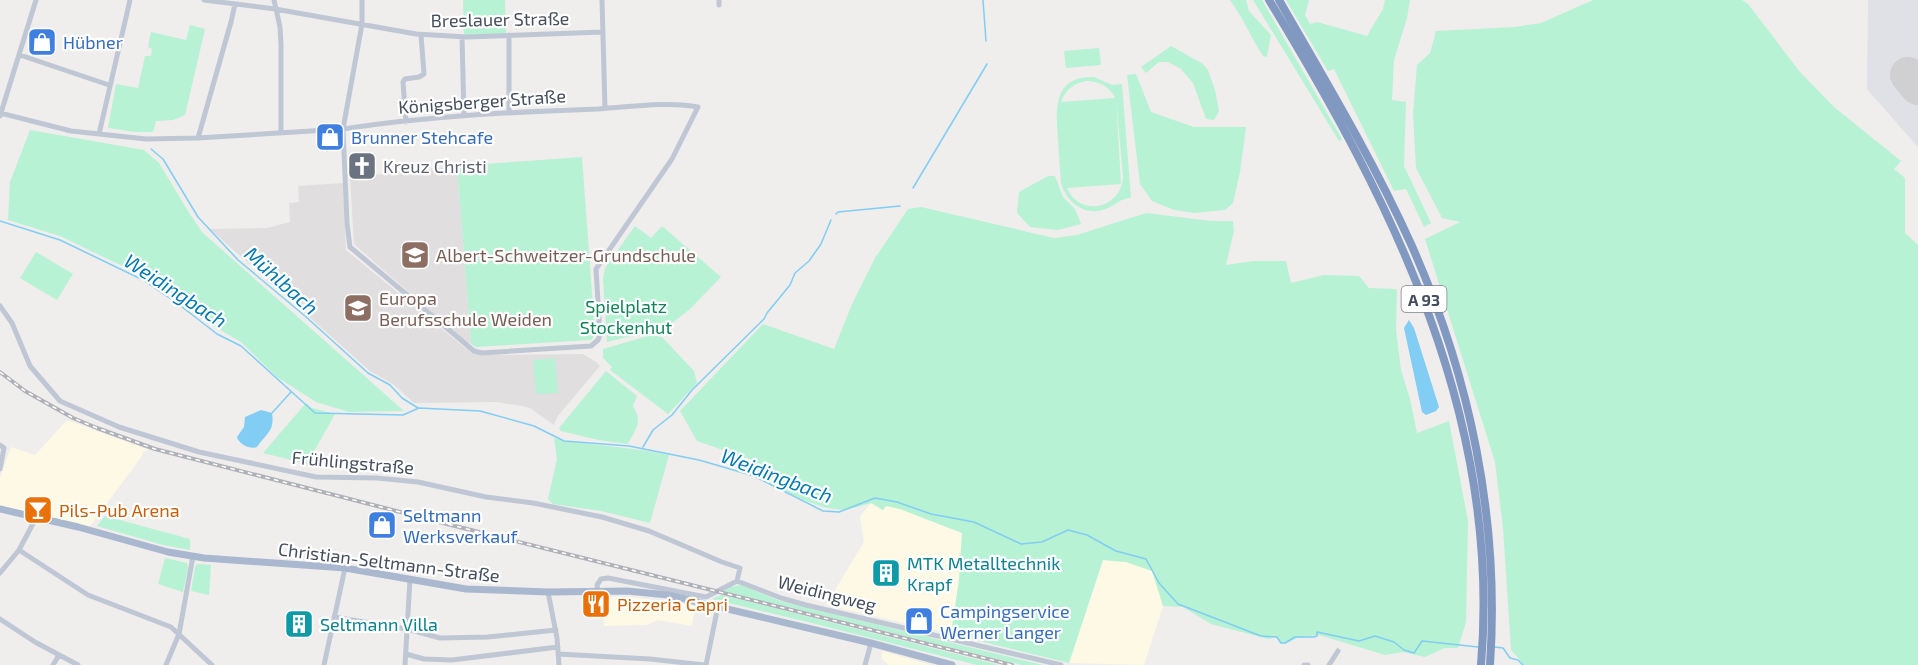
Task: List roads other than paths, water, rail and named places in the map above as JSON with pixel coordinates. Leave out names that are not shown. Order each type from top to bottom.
[{"type":"highway","name":"A 93","points":[[1269,0],[1330,105],[1382,205],[1435,327],[1460,409],[1475,494],[1482,563],[1482,628],[1486,662]]},
{"type":"highway","name":"A 93","points":[[1279,0],[1344,114],[1393,207],[1427,282],[1456,363],[1473,427],[1484,492],[1492,581],[1492,629],[1486,662]]},
{"type":"main road","name":"Christian-Seltmann-Straße","points":[[0,509],[168,552],[193,556],[345,568],[466,589],[647,592],[718,606],[952,665]]},
{"type":"street","points":[[0,114],[36,0]]},
{"type":"street","points":[[99,135],[130,0]]},
{"type":"street","name":"Breslauer Straße","points":[[204,0],[275,9],[386,30],[421,34],[462,37],[603,32]]},
{"type":"street","points":[[274,0],[281,45],[281,134]]},
{"type":"street","points":[[343,129],[362,24],[363,0]]},
{"type":"street","points":[[602,0],[605,108]]},
{"type":"street","points":[[198,138],[235,4]]},
{"type":"street","points":[[406,122],[404,80],[424,74],[421,34]]},
{"type":"street","points":[[509,35],[509,113]]},
{"type":"street","points":[[462,37],[464,116]]},
{"type":"street","points":[[20,55],[109,85]]},
{"type":"street","name":"Königsberger Straße","points":[[0,114],[42,125],[146,140],[281,134],[509,113],[690,105],[698,107],[672,159],[596,269],[600,335],[594,344],[585,348],[482,353],[474,351],[355,253],[348,242],[343,129]]},
{"type":"street","name":"Frühlingstraße","points":[[0,306],[12,323],[30,366],[60,401],[119,427],[200,452],[316,477],[377,478],[418,482],[486,497],[545,505],[622,522],[740,568],[737,581]]},
{"type":"street","points":[[0,445],[4,448],[0,469]]},
{"type":"street","points":[[0,573],[19,550],[36,518]]},
{"type":"street","points":[[19,550],[88,595],[171,627],[212,665]]},
{"type":"street","points":[[166,665],[179,634],[193,556]]},
{"type":"street","points":[[325,665],[345,568]]},
{"type":"street","points":[[598,592],[597,585],[601,579],[608,578],[706,597],[737,581]]},
{"type":"street","points":[[405,665],[410,579]]},
{"type":"street","name":"Weidingweg","points":[[737,581],[768,594],[806,605],[1061,665]]},
{"type":"street","points":[[548,592],[556,630],[559,665]]},
{"type":"street","points":[[405,654],[424,659],[452,660],[558,650],[705,665],[718,606]]},
{"type":"street","points":[[334,617],[407,629],[440,638],[556,630]]},
{"type":"street","points":[[0,619],[78,665]]},
{"type":"street","points":[[865,665],[871,643]]},
{"type":"street","points":[[1329,665],[1338,651]]},
{"type":"street","points":[[53,665],[59,655]]},
{"type":"water","points":[[1409,320],[1414,328],[1439,407],[1436,411],[1426,415],[1422,412],[1404,328]]},
{"type":"water","points":[[261,410],[272,413],[271,428],[257,447],[247,447],[239,442],[237,437],[244,427],[245,417]]},
{"type":"waterway","points":[[983,0],[986,41]]},
{"type":"waterway","points":[[913,188],[987,64]]},
{"type":"waterway","name":"Mühlbach","points":[[151,149],[163,159],[198,217],[238,260],[368,373],[390,385],[402,398],[418,408]]},
{"type":"waterway","points":[[836,214],[900,206]]},
{"type":"waterway","points":[[643,447],[653,430],[672,415],[692,390],[764,319],[790,285],[795,273],[809,261],[821,244],[831,220]]},
{"type":"waterway","name":"Weidingbach","points":[[0,221],[60,240],[143,280],[217,334],[241,346],[315,413],[403,415],[419,408],[480,411],[534,426],[564,441],[629,446],[699,460],[754,476],[823,511],[839,512],[875,498],[897,502],[931,514],[974,522],[1021,544],[1042,542],[1068,530],[1087,535],[1116,551],[1146,559],[1159,583],[1178,604],[1261,636],[1277,637],[1281,643],[1295,637],[1314,637],[1317,636],[1317,632],[1359,641],[1375,636],[1394,642],[1404,650],[1414,653],[1422,641],[1478,647]]},
{"type":"waterway","name":"Weidingbach","points":[[272,413],[291,392]]},
{"type":"waterway","name":"Weidingbach","points":[[1495,647],[1503,648],[1510,658],[1518,660],[1523,665]]},
{"type":"railway","points":[[0,372],[25,391],[73,418],[155,449],[1012,665]]},
{"type":"place","name":"Hübner","points":[[42,42]]},
{"type":"place","name":"Brunner Stehcafe","points":[[330,137]]},
{"type":"place","name":"Kreuz Christi","points":[[362,166]]},
{"type":"place","name":"Albert-Schweitzer-Grundschule","points":[[415,255]]},
{"type":"place","name":"Europa Berufsschule Weiden","points":[[358,308]]},
{"type":"place","name":"Pils-Pub Arena","points":[[38,510]]},
{"type":"place","name":"Seltmann Werksverkauf","points":[[382,525]]},
{"type":"place","name":"MTK Metalltechnik Krapf","points":[[886,573]]},
{"type":"place","name":"Pizzeria Capri","points":[[596,604]]},
{"type":"place","name":"Campingservice Werner Langer","points":[[919,621]]},
{"type":"place","name":"Seltmann Villa","points":[[299,624]]},
{"type":"park label","name":"Spielplatz Stockenhut","points":[[626,316]]}]
